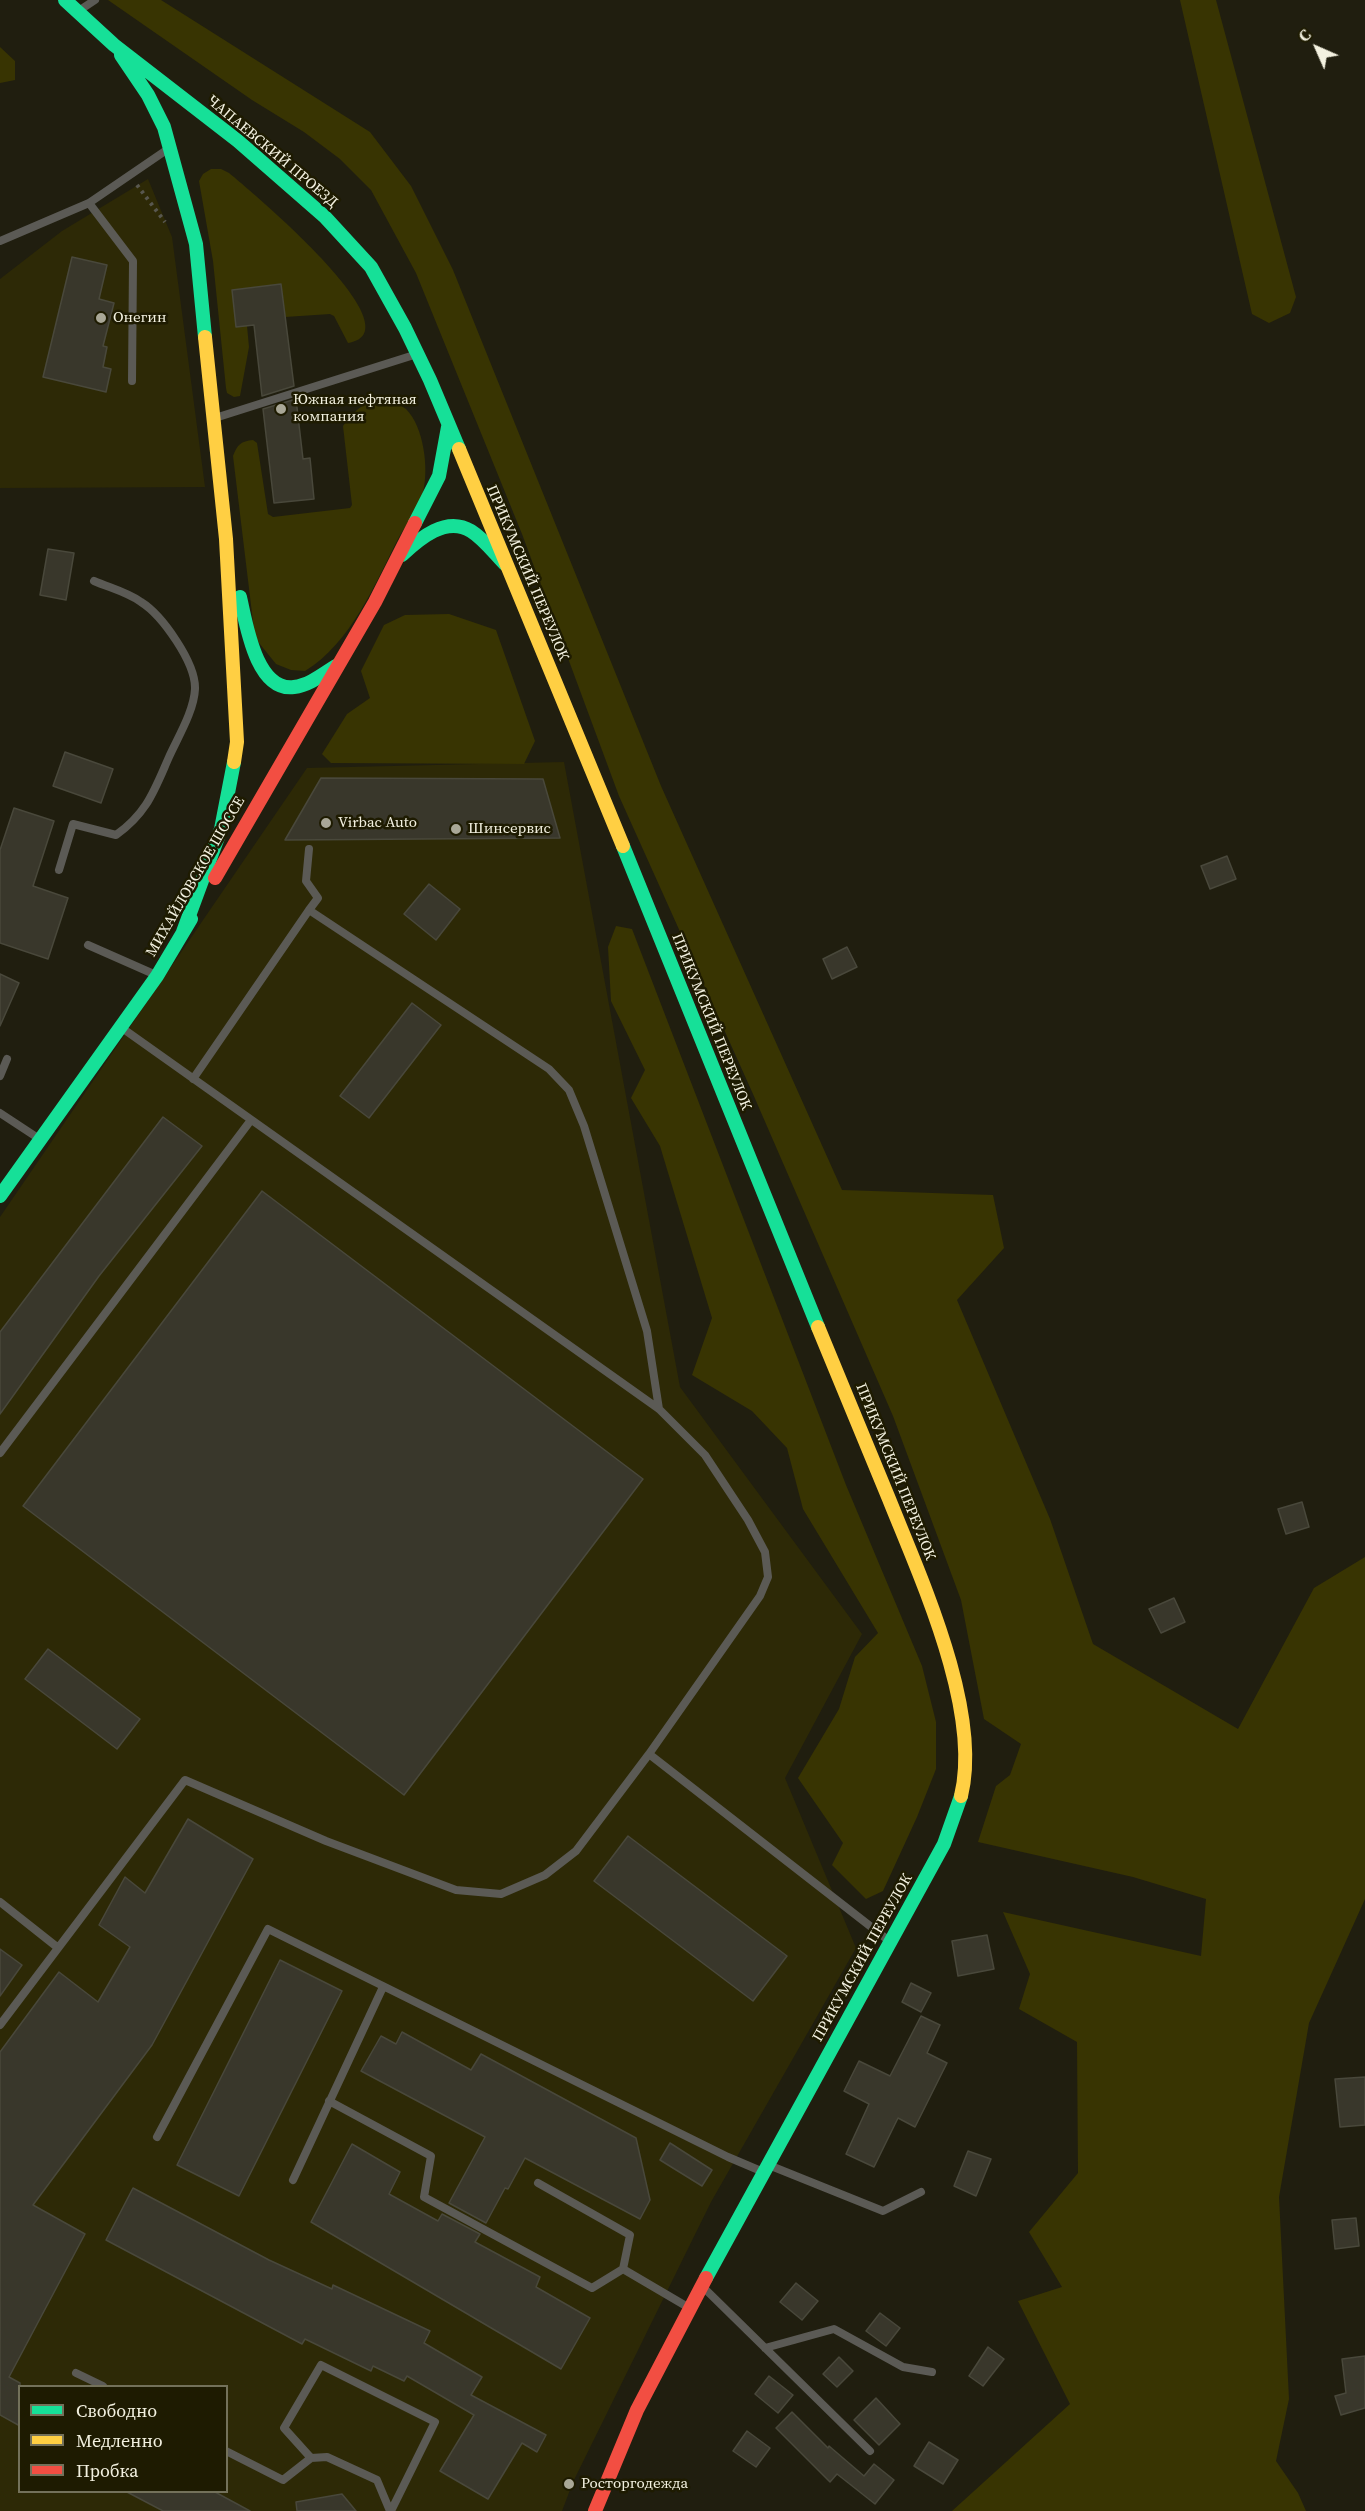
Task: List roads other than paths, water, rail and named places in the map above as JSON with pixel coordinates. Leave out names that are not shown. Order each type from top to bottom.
[{"type":"main road","name":"ЧАПАЕВСКИЙ ПРОЕЗД","points":[[65,0],[114,45],[238,141],[325,217],[370,267],[417,354],[447,427]]},
{"type":"main road","points":[[114,45],[148,94],[164,127],[196,244],[226,540],[237,742],[231,786],[221,829],[183,932]]},
{"type":"main road","name":"МИХАЙЛОВСКОЕ ШОССЕ","points":[[0,1196],[157,976],[375,602],[439,476],[447,427]]},
{"type":"main road","name":"ПРИКУМСКИЙ ПЕРЕУЛОК","points":[[447,427],[912,1556],[961,1703],[966,1745],[962,1791],[944,1844],[701,2285],[638,2410],[595,2511]]},
{"type":"main road","points":[[396,560],[420,538],[449,525],[471,531],[505,564]]},
{"type":"main road","points":[[226,540],[250,645],[260,668],[269,679],[282,687],[298,688],[317,681],[339,663]]},
{"type":"lane","points":[[78,12],[95,0]]},
{"type":"lane","points":[[1,241],[90,203],[170,147]]},
{"type":"lane","points":[[90,203],[133,261],[132,381]]},
{"type":"lane","points":[[214,419],[417,354]]},
{"type":"lane","points":[[59,870],[73,824],[116,835],[132,823],[149,803],[184,723],[195,689],[192,671],[183,651],[158,617],[135,598],[94,582]]},
{"type":"lane","points":[[193,1079],[318,898],[306,881],[309,849]]},
{"type":"lane","points":[[309,910],[549,1069],[569,1090],[584,1126],[647,1331],[659,1409]]},
{"type":"lane","points":[[88,945],[157,976]]},
{"type":"lane","points":[[0,2025],[185,1780],[326,1841],[456,1890],[501,1894],[545,1875],[576,1851],[649,1754],[760,1596],[768,1577],[765,1552],[748,1520],[705,1455],[659,1409],[121,1028]]},
{"type":"lane","points":[[0,1076],[7,1059]]},
{"type":"lane","points":[[0,1113],[41,1140]]},
{"type":"lane","points":[[0,1453],[251,1120]]},
{"type":"lane","points":[[649,1754],[891,1942]]},
{"type":"lane","points":[[0,1902],[57,1947]]},
{"type":"lane","points":[[157,2137],[268,1929],[728,2157],[766,2168],[883,2211],[921,2192]]},
{"type":"lane","points":[[293,2180],[383,1987]]},
{"type":"lane","points":[[329,2101],[431,2156],[424,2197],[592,2288],[623,2269],[630,2235],[538,2184]]},
{"type":"lane","points":[[623,2269],[689,2308]]},
{"type":"lane","points":[[701,2285],[870,2451]]},
{"type":"lane","points":[[765,2348],[834,2329],[903,2367],[932,2372]]},
{"type":"lane","points":[[311,2458],[284,2428],[321,2365],[435,2422],[391,2511]]},
{"type":"lane","points":[[76,2373],[101,2385]]},
{"type":"lane","points":[[228,2452],[283,2480],[311,2458],[327,2457],[376,2480],[391,2511]]},
{"type":"place","name":"Онегин","points":[[101,318]]},
{"type":"place","name":"Южная нефтяная компания","points":[[281,409]]},
{"type":"place","name":"Virbac Auto","points":[[326,823]]},
{"type":"place","name":"Шинсервис","points":[[456,829]]},
{"type":"place","name":"Росторгодежда","points":[[569,2484]]}]
